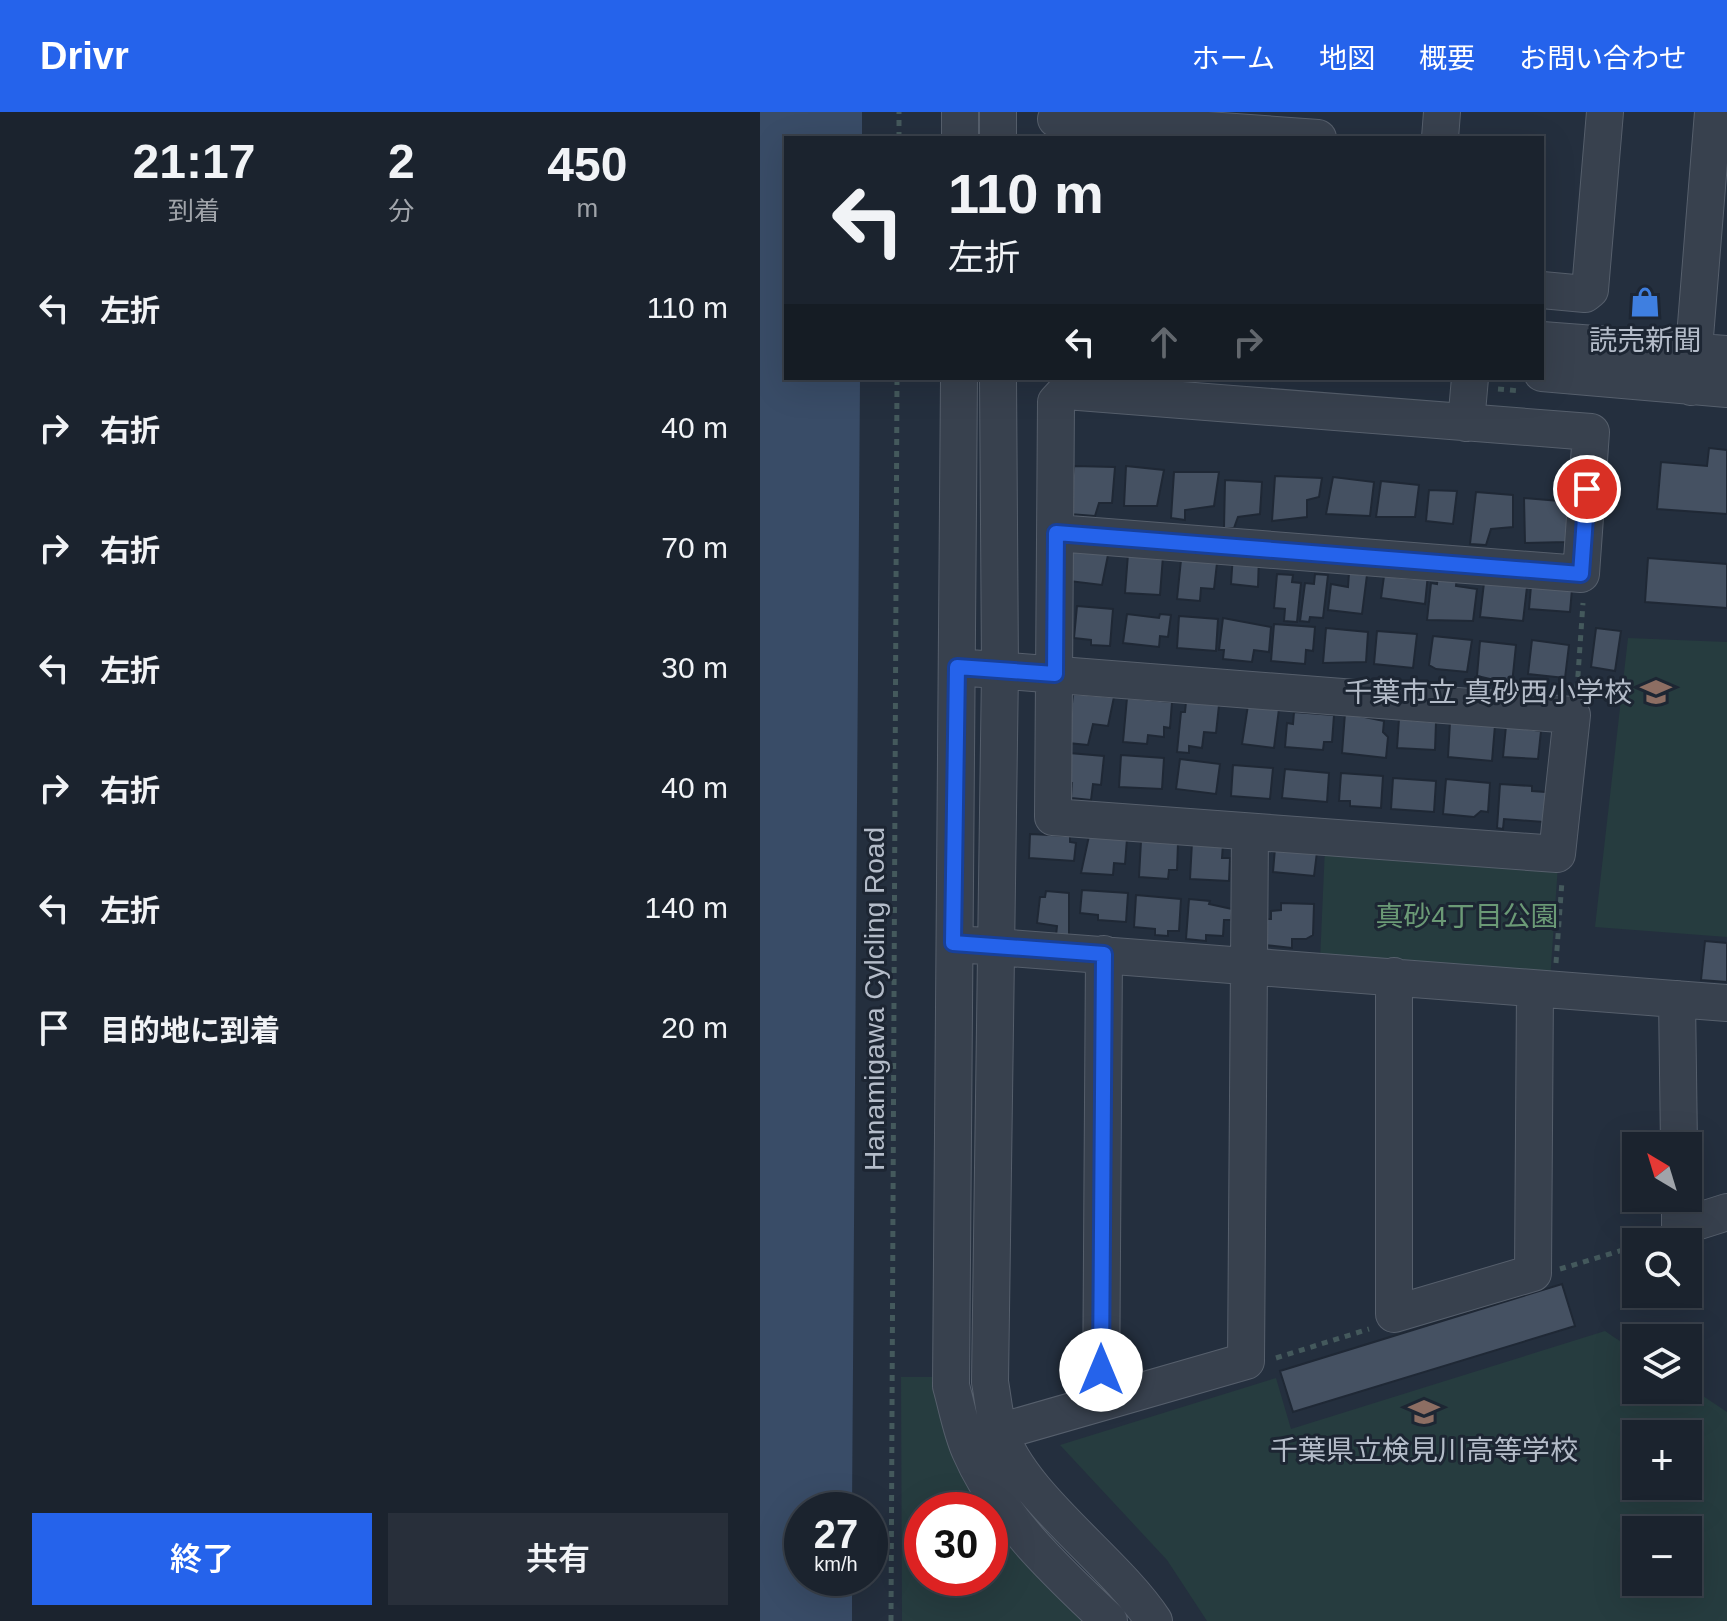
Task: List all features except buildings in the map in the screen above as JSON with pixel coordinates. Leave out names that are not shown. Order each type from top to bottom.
[{"type":"street","points":[[960,112],[960,136]]},
{"type":"street","points":[[998,112],[998,136]]},
{"type":"street","points":[[1440,136],[1442,112]]},
{"type":"street","points":[[1544,290],[1585,294],[1590,290],[1605,112]]},
{"type":"street","points":[[1704,364],[1713,112]]},
{"type":"street","points":[[1056,123],[1283,136]]},
{"type":"street","points":[[1544,340],[1704,364],[1727,389]]},
{"type":"street","points":[[1544,373],[1704,364]]},
{"type":"street","points":[[959,380],[951,1386],[984,1440],[1016,1464],[1052,1509],[1138,1597],[1154,1621]]},
{"type":"street","points":[[998,380],[1000,670],[990,1382],[984,1440],[985,1482],[1023,1534],[1109,1621]]},
{"type":"street","points":[[1466,423],[1470,380]]},
{"type":"street","points":[[957,667],[1055,674],[1572,715],[1557,854],[1053,817],[1055,674],[1056,402],[1066,391],[1591,432],[1581,574],[1056,533]]},
{"type":"street","points":[[984,1440],[1101,1402],[1246,1361],[1250,832]]},
{"type":"street","points":[[953,943],[1727,1003]]},
{"type":"street","points":[[1101,1402],[1104,954]]},
{"type":"street","points":[[1394,976],[1394,1314],[1533,1273],[1545,990]]},
{"type":"street","points":[[1677,999],[1679,1132]]},
{"type":"street","points":[[1680,1212],[1680,1227],[1727,1212]]},
{"type":"path","points":[[899,112],[899,136]]},
{"type":"path","name":"Hanamigawa Cylcling Road","points":[[891,1621],[897,380]]},
{"type":"path","points":[[1572,715],[1584,586],[1581,574]]},
{"type":"path","points":[[1545,990],[1563,868],[1557,854]]},
{"type":"path","points":[[1533,1273],[1549,1272],[1622,1250]]},
{"type":"path","points":[[1246,1361],[1263,1362],[1377,1326],[1394,1314]]},
{"type":"green space","points":[[1628,638],[1727,642],[1727,937],[1595,927]]},
{"type":"green space","name":"真砂4丁目公園","points":[[1325,847],[1558,865],[1550,981],[1320,961]]},
{"type":"green space","name":"千葉県立検見川高等学校","points":[[1605,1331],[1622,1343],[1622,1404],[1702,1404],[1702,1395],[1727,1412],[1727,1621],[1207,1621],[1167,1560],[1060,1445],[1276,1378],[1291,1429]]},
{"type":"green space","points":[[901,1377],[939,1377],[982,1492],[904,1492],[904,1596],[1008,1596],[1008,1530],[1095,1621],[902,1621]]},
{"type":"water","points":[[760,112],[862,112],[862,136],[784,136],[784,380],[860,380],[852,1492],[784,1492],[784,1596],[852,1596],[852,1621],[760,1621]]},
{"type":"place","name":"読売新聞","points":[[1645,302]]},
{"type":"place","name":"千葉市立 真砂西小学校","points":[[1656,692]]},
{"type":"place","name":"千葉県立検見川高等学校","points":[[1424,1412]]},
{"type":"route","points":[[1101,1370],[1104,954],[953,943],[957,667],[1055,674],[1056,533],[1581,574],[1587,489]]}]
